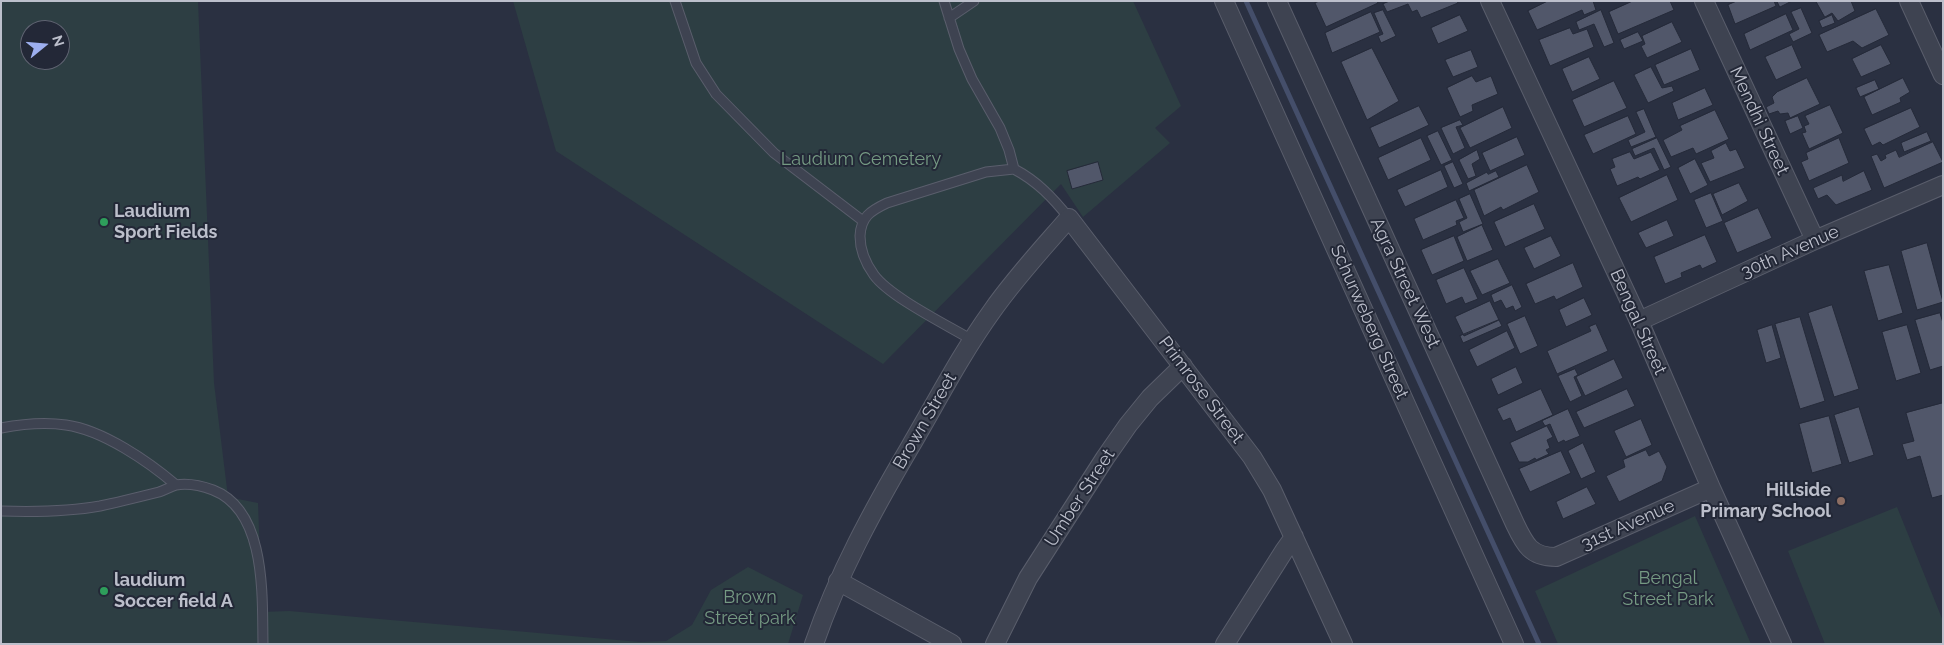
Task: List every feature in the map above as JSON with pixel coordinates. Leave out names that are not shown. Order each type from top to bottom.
[{"type":"street","name":"Schurweberg Street","points":[[1224,1],[1514,644]]},
{"type":"street","name":"Agra Street West","points":[[1277,1],[1519,532],[1531,550],[1544,557]]},
{"type":"street","name":"Bengal Street","points":[[1490,1],[1639,321],[1711,488],[1782,644]]},
{"type":"street","name":"Mendhi Street","points":[[1704,1],[1815,240]]},
{"type":"street","points":[[1909,1],[1943,75]]},
{"type":"street","name":"30th Avenue","points":[[1639,321],[1815,240],[1943,185]]},
{"type":"street","name":"Brown Street","points":[[814,644],[838,581],[878,502],[972,340],[1025,268],[1069,218]]},
{"type":"street","name":"Primrose Street","points":[[1069,218],[1252,457],[1272,490],[1343,644]]},
{"type":"street","name":"Umber Street","points":[[995,644],[1028,578],[1105,458],[1150,398],[1183,366]]},
{"type":"street","name":"31st Avenue","points":[[1544,557],[1556,557],[1711,488]]},
{"type":"street","points":[[1225,644],[1294,537]]},
{"type":"street","points":[[838,581],[952,644]]},
{"type":"lane","points":[[675,1],[696,63],[716,94],[774,153],[863,221]]},
{"type":"lane","points":[[944,1],[959,50],[972,80],[1000,128],[1014,169],[986,172],[886,203],[874,209],[863,221],[860,244],[866,262],[874,276],[902,298],[972,340]]},
{"type":"lane","points":[[949,18],[974,1]]},
{"type":"lane","name":"Primrose Street","points":[[1014,169],[1028,176],[1050,194],[1069,218]]},
{"type":"lane","points":[[1,428],[47,424],[67,425],[95,433],[152,464],[176,485]]},
{"type":"lane","points":[[1,512],[46,512],[99,506],[152,494],[176,485],[204,486],[218,492],[239,510],[256,548],[259,566],[263,644]]},
{"type":"green space","name":"Laudium Sport Fields","points":[[1,1],[198,1],[214,383],[228,497],[258,503],[262,612],[289,611],[640,642],[666,641],[692,625],[711,590],[748,567],[803,595],[788,644],[1,644]]},
{"type":"green space","name":"Laudium Cemetery","points":[[513,1],[1133,1],[1181,106],[1155,128],[1170,143],[1083,217],[1061,184],[883,364],[556,151]]},
{"type":"green space","points":[[1897,507],[1943,621],[1943,644],[1825,644],[1788,551]]},
{"type":"green space","name":"Bengal Street Park","points":[[1695,516],[1751,644],[1558,644],[1535,591]]},
{"type":"building","points":[[1320,1],[1377,1],[1378,3],[1326,27],[1315,3]]},
{"type":"building","points":[[1390,1],[1457,1],[1458,3],[1421,18],[1417,10],[1412,12],[1408,4],[1387,12],[1383,4]]},
{"type":"building","points":[[1548,1],[1593,1],[1596,10],[1584,15],[1582,10],[1537,30],[1528,11]]},
{"type":"building","points":[[1633,1],[1670,1],[1674,10],[1618,34],[1609,12]]},
{"type":"building","points":[[1737,1],[1774,1],[1776,6],[1735,24],[1728,5]]},
{"type":"building","points":[[1777,1],[1792,1],[1780,7]]},
{"type":"building","points":[[1816,1],[1851,1],[1855,11],[1838,21],[1832,13],[1825,17]]},
{"type":"building","points":[[1801,8],[1812,33],[1793,42],[1789,34],[1799,29],[1791,12]]},
{"type":"building","points":[[1876,9],[1889,35],[1862,48],[1853,41],[1827,52],[1819,35]]},
{"type":"building","points":[[1383,10],[1396,36],[1381,43],[1378,36],[1383,34],[1374,13]]},
{"type":"building","points":[[1601,10],[1614,43],[1604,47],[1594,24],[1579,30],[1576,22]]},
{"type":"building","points":[[1371,12],[1380,32],[1332,53],[1325,33]]},
{"type":"building","points":[[1786,14],[1793,30],[1750,50],[1744,34]]},
{"type":"building","points":[[1460,15],[1468,31],[1438,44],[1431,28]]},
{"type":"building","points":[[1832,15],[1835,23],[1822,28],[1819,21]]},
{"type":"building","points":[[1672,22],[1682,42],[1647,58],[1641,46],[1645,44],[1642,36]]},
{"type":"building","points":[[1570,28],[1573,34],[1587,29],[1594,47],[1550,66],[1539,40]]},
{"type":"building","points":[[1638,32],[1643,41],[1624,49],[1620,40]]},
{"type":"building","points":[[1792,45],[1802,68],[1776,80],[1765,57]]},
{"type":"building","points":[[1881,45],[1891,64],[1861,77],[1852,59]]},
{"type":"building","points":[[1372,48],[1399,101],[1367,120],[1341,62]]},
{"type":"building","points":[[1691,49],[1700,70],[1664,85],[1655,65]]},
{"type":"building","points":[[1471,50],[1478,67],[1453,77],[1445,60]]},
{"type":"building","points":[[1589,57],[1600,79],[1572,92],[1562,69]]},
{"type":"building","points":[[1651,67],[1662,88],[1672,86],[1674,91],[1648,103],[1634,75]]},
{"type":"building","points":[[1472,76],[1476,82],[1491,76],[1498,94],[1472,105],[1473,111],[1460,117],[1447,88]]},
{"type":"building","points":[[1807,78],[1820,104],[1790,118],[1788,113],[1780,114],[1778,111],[1769,114],[1766,107],[1774,103],[1772,97],[1777,92]]},
{"type":"building","points":[[1903,78],[1910,92],[1900,98],[1901,102],[1872,115],[1864,97]]},
{"type":"building","points":[[1875,80],[1879,89],[1860,97],[1856,88]]},
{"type":"building","points":[[1614,81],[1627,108],[1584,127],[1572,100]]},
{"type":"building","points":[[1705,88],[1713,105],[1678,120],[1672,103]]},
{"type":"building","points":[[1830,105],[1843,133],[1809,149],[1802,133],[1806,132],[1804,126],[1809,124],[1805,116]]},
{"type":"building","points":[[1419,106],[1429,125],[1379,148],[1370,128]]},
{"type":"building","points":[[1503,107],[1512,128],[1470,148],[1460,128]]},
{"type":"building","points":[[1911,108],[1920,127],[1883,145],[1880,142],[1872,146],[1864,129]]},
{"type":"building","points":[[1644,109],[1656,137],[1631,147],[1628,140],[1645,132],[1636,112]]},
{"type":"building","points":[[1715,110],[1729,139],[1696,154],[1693,148],[1671,157],[1663,140],[1682,130],[1680,126]]},
{"type":"building","points":[[1628,116],[1636,134],[1593,154],[1584,135]]},
{"type":"building","points":[[1798,116],[1803,128],[1790,134],[1785,121]]},
{"type":"building","points":[[1460,120],[1463,125],[1456,127],[1465,148],[1453,154],[1441,128]]},
{"type":"building","points":[[1438,131],[1452,160],[1441,165],[1427,136]]},
{"type":"building","points":[[1927,132],[1931,141],[1904,152],[1901,143]]},
{"type":"building","points":[[1517,137],[1525,155],[1490,171],[1482,153]]},
{"type":"building","points":[[1421,138],[1431,160],[1388,180],[1378,158]]},
{"type":"building","points":[[1657,138],[1671,167],[1664,170],[1654,148],[1635,156],[1632,149]]},
{"type":"building","points":[[1839,138],[1849,163],[1809,181],[1801,162],[1808,159],[1806,153]]},
{"type":"building","points":[[1933,142],[1943,162],[1884,188],[1871,156],[1877,154],[1881,161],[1886,158],[1885,155],[1896,150],[1899,157]]},
{"type":"building","points":[[1726,143],[1730,151],[1736,149],[1745,168],[1710,182],[1701,163],[1714,158],[1711,151]]},
{"type":"building","points":[[1477,150],[1480,159],[1472,164],[1476,176],[1468,179],[1459,160]]},
{"type":"building","points":[[1630,152],[1634,159],[1651,152],[1660,170],[1617,186],[1610,169],[1615,167],[1612,159]]},
{"type":"building","points":[[1695,159],[1708,185],[1690,194],[1678,168]]},
{"type":"building","points":[[1098,162],[1103,180],[1072,189],[1067,171]]},
{"type":"building","points":[[1453,162],[1463,184],[1454,188],[1444,166]]},
{"type":"building","points":[[1527,165],[1539,192],[1503,210],[1501,207],[1484,216],[1474,190]]},
{"type":"building","points":[[1441,170],[1448,187],[1405,207],[1397,190]]},
{"type":"building","points":[[1496,171],[1499,177],[1469,191],[1466,183],[1487,172],[1488,174]]},
{"type":"building","points":[[1864,171],[1872,190],[1836,205],[1827,195],[1818,199],[1813,188],[1842,175],[1843,181]]},
{"type":"building","points":[[1667,175],[1678,200],[1631,222],[1619,198]]},
{"type":"building","points":[[1739,183],[1748,201],[1722,215],[1713,194]]},
{"type":"building","points":[[1711,193],[1723,221],[1706,228],[1694,200]]},
{"type":"building","points":[[1470,194],[1483,224],[1463,232],[1459,222],[1467,218],[1459,199]]},
{"type":"building","points":[[1456,200],[1464,218],[1456,221],[1457,225],[1423,240],[1414,219]]},
{"type":"building","points":[[1534,204],[1545,229],[1505,247],[1494,222]]},
{"type":"building","points":[[1758,208],[1772,238],[1737,253],[1724,223]]},
{"type":"building","points":[[1667,220],[1674,236],[1646,248],[1638,233]]},
{"type":"building","points":[[1482,225],[1493,250],[1467,261],[1457,237]]},
{"type":"building","points":[[1705,235],[1717,262],[1702,269],[1700,265],[1681,273],[1682,277],[1665,284],[1654,257]]},
{"type":"building","points":[[1454,236],[1464,261],[1432,275],[1421,250]]},
{"type":"building","points":[[1551,236],[1561,256],[1534,269],[1524,248]]},
{"type":"building","points":[[1927,243],[1943,302],[1917,310],[1901,251]]},
{"type":"building","points":[[1498,259],[1510,283],[1482,295],[1470,271]]},
{"type":"building","points":[[1573,263],[1583,287],[1556,300],[1554,296],[1535,304],[1526,284]]},
{"type":"building","points":[[1889,265],[1903,313],[1878,321],[1864,271]]},
{"type":"building","points":[[1464,268],[1478,299],[1465,304],[1462,297],[1446,304],[1436,280]]},
{"type":"building","points":[[1512,285],[1522,307],[1515,311],[1513,306],[1506,309],[1501,300],[1494,303],[1491,295]]},
{"type":"building","points":[[1584,298],[1592,315],[1566,327],[1559,310]]},
{"type":"building","points":[[1490,301],[1499,320],[1464,336],[1455,317]]},
{"type":"building","points":[[1832,305],[1859,389],[1834,397],[1808,313]]},
{"type":"building","points":[[1940,313],[1943,323],[1943,366],[1930,370],[1915,320]]},
{"type":"building","points":[[1525,316],[1538,346],[1520,354],[1507,324]]},
{"type":"building","points":[[1800,317],[1825,401],[1800,409],[1775,324]]},
{"type":"building","points":[[1499,320],[1502,326],[1463,343],[1460,336]]},
{"type":"building","points":[[1596,324],[1608,351],[1557,374],[1547,351],[1591,331],[1589,327]]},
{"type":"building","points":[[1772,325],[1781,358],[1766,363],[1757,330]]},
{"type":"building","points":[[1907,325],[1921,373],[1896,381],[1882,332]]},
{"type":"building","points":[[1507,331],[1515,348],[1477,367],[1469,350]]},
{"type":"building","points":[[1614,359],[1623,378],[1585,396],[1576,377]]},
{"type":"building","points":[[1516,367],[1523,383],[1498,395],[1491,379]]},
{"type":"building","points":[[1575,369],[1578,375],[1574,377],[1582,396],[1570,402],[1558,376]]},
{"type":"building","points":[[1541,389],[1553,415],[1516,432],[1510,418],[1503,421],[1497,409]]},
{"type":"building","points":[[1627,389],[1635,406],[1584,428],[1576,412]]},
{"type":"building","points":[[1943,403],[1943,495],[1932,498],[1920,456],[1907,460],[1902,444],[1914,441],[1906,413]]},
{"type":"building","points":[[1859,407],[1874,455],[1849,463],[1834,415]]},
{"type":"building","points":[[1568,409],[1580,436],[1558,443],[1550,424],[1545,426],[1542,421]]},
{"type":"building","points":[[1829,416],[1842,464],[1812,473],[1799,424]]},
{"type":"building","points":[[1641,419],[1652,445],[1626,457],[1614,431]]},
{"type":"building","points":[[1547,426],[1553,437],[1547,440],[1550,448],[1546,450],[1549,454],[1536,460],[1535,458],[1528,462],[1519,462],[1510,443]]},
{"type":"building","points":[[1583,443],[1596,472],[1581,479],[1568,451]]},
{"type":"building","points":[[1646,450],[1649,456],[1659,451],[1667,467],[1662,481],[1619,502],[1606,476],[1625,467],[1623,460]]},
{"type":"building","points":[[1561,451],[1571,473],[1530,492],[1519,469]]},
{"type":"building","points":[[1587,487],[1596,504],[1563,519],[1556,502]]},
{"type":"waterway","points":[[1246,1],[1539,644]]},
{"type":"place","name":"Laudium Sport Fields","points":[[104,222]]},
{"type":"place","name":"Hillside Primary School","points":[[1841,501]]},
{"type":"place","name":"laudium Soccer field A","points":[[104,591]]},
{"type":"park label","name":"Brown Street park","points":[[750,608]]}]
